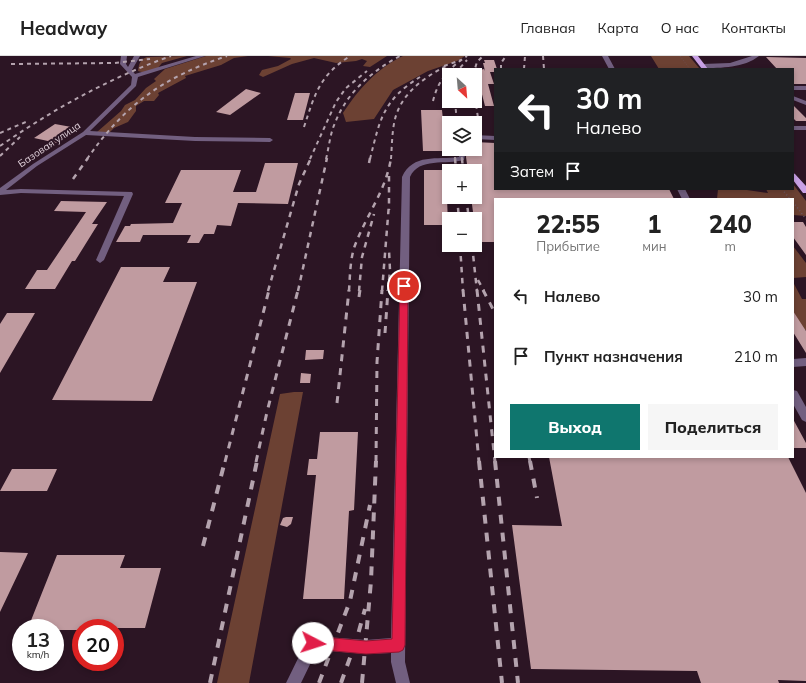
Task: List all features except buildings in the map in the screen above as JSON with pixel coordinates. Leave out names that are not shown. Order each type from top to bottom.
[{"type":"main road","points":[[695,56],[704,68]]},
{"type":"main road","points":[[794,176],[806,191]]},
{"type":"lane","points":[[124,56],[123,64],[135,76],[202,56]]},
{"type":"lane","points":[[129,70],[137,56]]},
{"type":"lane","points":[[605,56],[611,68]]},
{"type":"lane","points":[[704,68],[743,62],[756,56]]},
{"type":"lane","name":"Базовая улица","points":[[0,192],[35,165],[85,134],[134,84],[135,76]]},
{"type":"lane","points":[[796,88],[806,88]]},
{"type":"lane","points":[[794,98],[806,103]]},
{"type":"lane","points":[[794,128],[806,128]]},
{"type":"lane","points":[[85,134],[195,139],[270,140]]},
{"type":"lane","points":[[482,137],[494,138]]},
{"type":"lane","points":[[403,683],[398,662],[406,177],[408,170],[412,166],[421,163],[462,159],[462,156]]},
{"type":"lane","points":[[0,192],[21,191],[128,194],[100,260]]},
{"type":"lane","points":[[794,363],[806,362]]},
{"type":"lane","points":[[794,396],[806,418]]},
{"type":"lane","points":[[294,683],[313,643],[366,647],[399,645]]},
{"type":"path","points":[[680,56],[689,68]]},
{"type":"path","points":[[783,190],[789,198]]},
{"type":"path","points":[[794,203],[806,219]]},
{"type":"shaded area","points":[[187,56],[162,63],[157,69],[145,73],[138,71],[140,62],[147,57]]},
{"type":"shaded area","points":[[206,56],[248,56],[234,58],[221,65],[185,76],[186,78],[158,93],[159,95],[154,101],[144,101],[136,106],[136,111],[128,122],[114,128],[110,132],[97,132],[121,111],[125,105],[135,100],[146,88],[156,81],[154,79],[165,69]]},
{"type":"shaded area","points":[[268,56],[387,56],[370,67],[363,66],[367,61],[362,59],[336,63],[314,58],[292,64],[263,77],[259,75],[262,70],[278,66],[291,59]]},
{"type":"shaded area","points":[[403,56],[465,56],[457,61],[428,71],[393,90],[374,119],[346,122],[343,113],[355,96],[377,73]]},
{"type":"shaded area","points":[[651,56],[689,56],[699,68],[658,68]]},
{"type":"shaded area","points":[[794,185],[806,201],[806,216],[794,215],[794,198],[717,198],[718,190],[747,190],[768,193],[766,190],[794,190]]},
{"type":"shaded area","points":[[794,247],[806,263],[806,277],[794,278]]},
{"type":"shaded area","points":[[794,284],[802,299],[806,299],[806,330],[794,328]]},
{"type":"shaded area","points":[[303,392],[249,683],[217,683],[280,394]]},
{"type":"railway","points":[[0,146],[41,119],[82,95],[126,74],[171,56]]},
{"type":"railway","points":[[87,159],[116,123],[131,108],[148,95],[165,83],[184,73],[227,56]]},
{"type":"railway","points":[[304,127],[315,95],[325,79],[331,71],[350,56]]},
{"type":"railway","points":[[326,159],[333,127],[340,112],[353,92],[380,68],[400,56]]},
{"type":"railway","points":[[433,101],[441,80],[455,65],[467,56]]},
{"type":"railway","points":[[475,68],[477,62],[483,56]]},
{"type":"railway","points":[[501,68],[501,63],[506,56]]},
{"type":"railway","points":[[524,68],[525,56]]},
{"type":"railway","points":[[543,56],[544,68]]},
{"type":"railway","points":[[11,64],[114,63],[150,59]]},
{"type":"railway","points":[[444,66],[461,60]]},
{"type":"railway","points":[[460,68],[467,60]]},
{"type":"railway","points":[[391,159],[392,138],[398,109],[416,86],[448,65]]},
{"type":"railway","points":[[310,159],[336,102],[346,88],[367,71]]},
{"type":"railway","points":[[370,159],[380,122],[385,112],[398,94],[420,77]]},
{"type":"railway","points":[[456,108],[456,116]]},
{"type":"railway","points":[[477,108],[478,116]]},
{"type":"railway","points":[[0,133],[28,121]]},
{"type":"railway","points":[[0,156],[20,137]]},
{"type":"railway","points":[[73,179],[88,158]]},
{"type":"railway","points":[[268,291],[299,184],[311,158]]},
{"type":"railway","points":[[298,291],[327,158]]},
{"type":"railway","points":[[369,163],[370,158]]},
{"type":"railway","points":[[349,291],[354,248],[385,182],[391,158]]},
{"type":"railway","points":[[455,158],[455,164]]},
{"type":"railway","points":[[462,158],[462,164]]},
{"type":"railway","points":[[389,176],[389,204]]},
{"type":"railway","points":[[382,291],[389,204]]},
{"type":"railway","points":[[389,204],[389,210]]},
{"type":"railway","points":[[458,204],[458,212]]},
{"type":"railway","points":[[467,204],[468,212]]},
{"type":"railway","points":[[359,291],[362,257],[374,214]]},
{"type":"railway","points":[[388,291],[390,270],[389,250]]},
{"type":"railway","points":[[460,252],[463,291]]},
{"type":"railway","points":[[473,252],[477,291]]},
{"type":"railway","points":[[478,280],[484,291]]},
{"type":"railway","points":[[225,462],[269,290]]},
{"type":"railway","points":[[256,462],[298,290]]},
{"type":"railway","points":[[337,403],[349,290]]},
{"type":"railway","points":[[359,297],[360,290]]},
{"type":"railway","points":[[376,462],[377,362],[382,290]]},
{"type":"railway","points":[[385,333],[388,290]]},
{"type":"railway","points":[[463,290],[479,462]]},
{"type":"railway","points":[[477,290],[494,452]]},
{"type":"railway","points":[[483,290],[494,311]]},
{"type":"railway","points":[[495,458],[495,462]]},
{"type":"railway","points":[[529,458],[530,462]]},
{"type":"railway","points":[[203,546],[225,461]]},
{"type":"railway","points":[[210,683],[257,461]]},
{"type":"railway","points":[[362,683],[371,581],[376,461]]},
{"type":"railway","points":[[479,461],[502,683]]},
{"type":"railway","points":[[495,461],[518,683]]},
{"type":"railway","points":[[530,461],[537,498]]},
{"type":"railway","points":[[319,683],[350,601],[370,505]]},
{"type":"railway","points":[[341,683],[357,638],[365,609]]},
{"type":"route","points":[[313,643],[366,647],[399,645],[404,286]]}]
